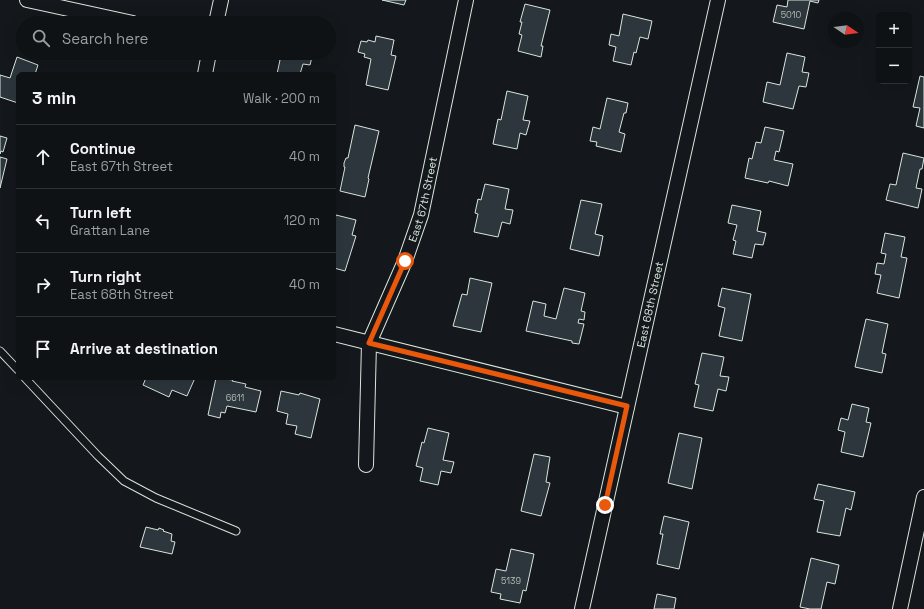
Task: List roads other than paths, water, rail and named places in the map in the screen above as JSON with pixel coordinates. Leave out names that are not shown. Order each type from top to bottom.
[{"type":"street","points":[[27,0],[100,16]]},
{"type":"street","points":[[218,16],[221,0]]},
{"type":"street","name":"East 67th Street","points":[[366,465],[369,343],[405,261],[421,215],[466,0]]},
{"type":"street","name":"East 68th Street","points":[[582,609],[718,0]]},
{"type":"street","points":[[205,72],[208,60]]},
{"type":"street","points":[[336,335],[627,406]]},
{"type":"street","points":[[900,609],[924,497]]},
{"type":"lane","points":[[0,351],[16,368]]},
{"type":"lane","points":[[27,380],[98,456],[124,481],[156,498],[236,531]]}]
